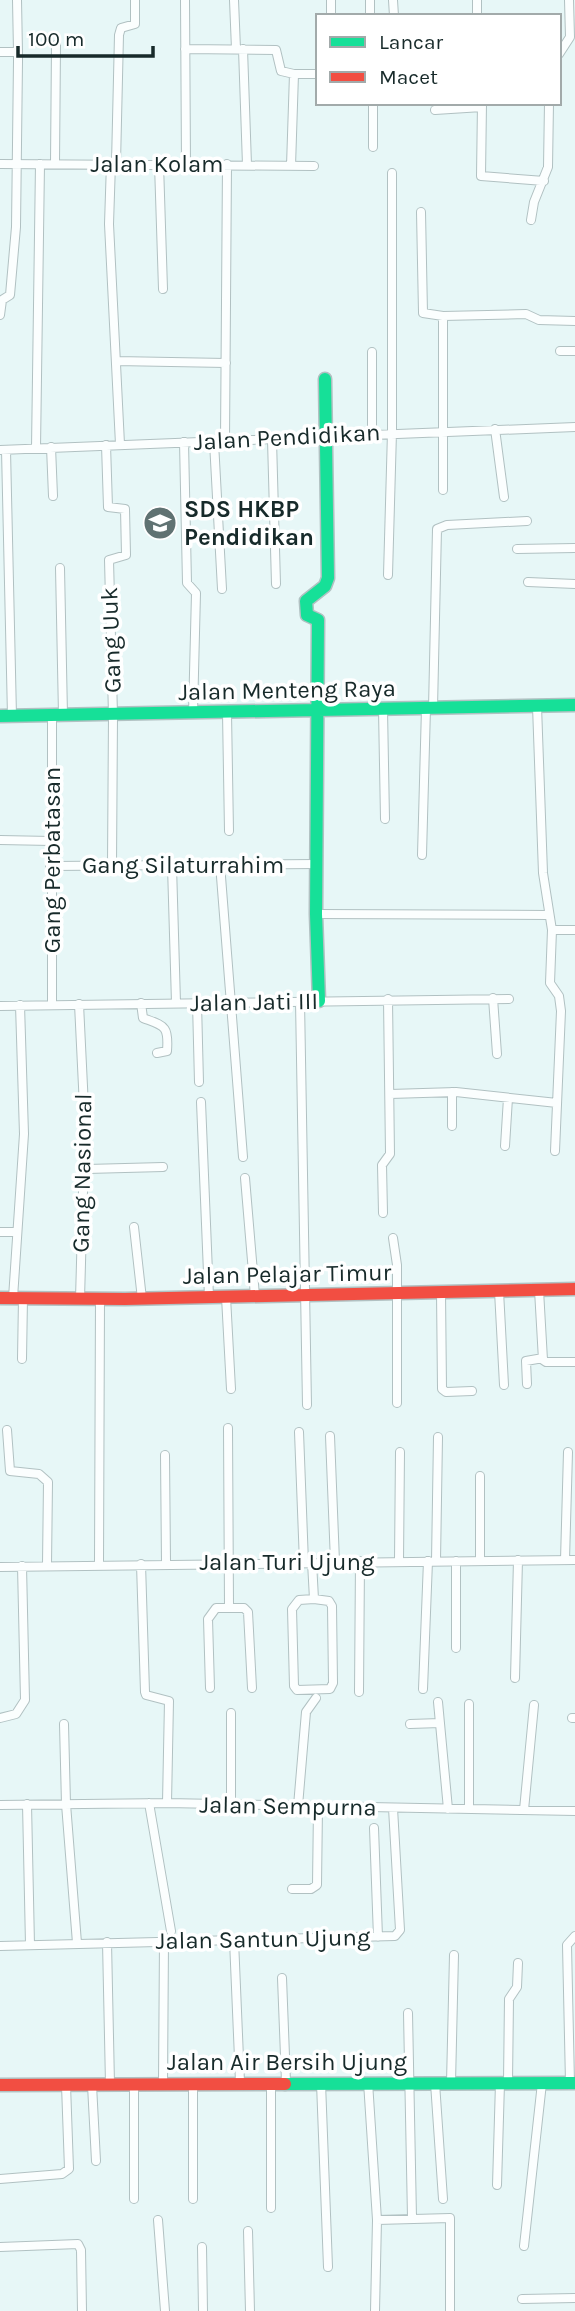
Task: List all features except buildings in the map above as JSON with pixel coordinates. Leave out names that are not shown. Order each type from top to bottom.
[{"type":"street","points":[[0,315],[2,300],[10,295],[17,165],[17,0]]},
{"type":"street","points":[[120,444],[109,224],[118,35],[121,29],[135,24],[135,0]]},
{"type":"street","points":[[185,0],[186,164]]},
{"type":"street","points":[[234,0],[247,164]]},
{"type":"street","points":[[561,51],[570,37],[569,0]]},
{"type":"street","points":[[55,163],[56,45]]},
{"type":"street","points":[[185,49],[276,50],[281,71],[316,74]]},
{"type":"street","points":[[0,52],[18,52]]},
{"type":"street","points":[[291,166],[294,74]]},
{"type":"street","points":[[373,105],[373,147]]},
{"type":"street","points":[[435,110],[482,105],[481,176],[544,181]]},
{"type":"street","points":[[531,220],[534,202],[548,167],[550,105]]},
{"type":"street","name":"Jalan Kolam","points":[[0,164],[314,166]]},
{"type":"street","points":[[36,448],[40,164]]},
{"type":"street","points":[[159,164],[163,289]]},
{"type":"street","points":[[225,441],[227,164]]},
{"type":"street","points":[[388,575],[392,432],[392,173]]},
{"type":"street","points":[[421,212],[422,311],[443,316],[526,314],[538,320],[575,321]]},
{"type":"street","points":[[443,316],[443,490]]},
{"type":"street","points":[[559,351],[575,351]]},
{"type":"street","points":[[372,352],[372,433]]},
{"type":"street","points":[[116,361],[226,363]]},
{"type":"street","points":[[319,1001],[316,914],[320,711],[318,620],[307,615],[306,601],[325,586],[328,578],[325,379]]},
{"type":"street","name":"Jalan Pendidikan","points":[[3,450],[272,440],[441,430],[575,427]]},
{"type":"street","points":[[495,429],[504,497]]},
{"type":"street","points":[[272,440],[276,584]]},
{"type":"street","points":[[184,442],[187,583],[196,593],[193,713]]},
{"type":"street","points":[[214,442],[222,589]]},
{"type":"street","name":"Gang Uuk","points":[[106,445],[108,507],[125,509],[126,519],[126,555],[109,560],[113,715],[112,865]]},
{"type":"street","points":[[51,447],[53,496]]},
{"type":"street","points":[[3,450],[6,716]]},
{"type":"street","points":[[422,855],[437,529],[442,525],[527,521]]},
{"type":"street","points":[[517,549],[575,548]]},
{"type":"street","name":"Gang Perbatasan","points":[[52,1005],[50,866],[58,715],[60,568]]},
{"type":"street","points":[[528,582],[575,584]]},
{"type":"street","name":"Jalan Menteng Raya","points":[[6,716],[575,705]]},
{"type":"street","points":[[537,706],[543,873],[552,930],[550,984],[558,995],[561,1011],[555,1151]]},
{"type":"street","points":[[383,709],[385,818]]},
{"type":"street","points":[[227,713],[229,831]]},
{"type":"street","points":[[0,841],[51,841]]},
{"type":"street","points":[[220,864],[243,1157]]},
{"type":"street","name":"Gang Silaturrahim","points":[[50,866],[316,864]]},
{"type":"street","points":[[172,866],[176,1003]]},
{"type":"street","points":[[316,914],[549,915]]},
{"type":"street","points":[[552,930],[575,930]]},
{"type":"street","points":[[493,998],[497,1054]]},
{"type":"street","points":[[383,1213],[382,1165],[390,1154],[388,999]]},
{"type":"street","name":"Jalan Jati III","points":[[0,1006],[509,999]]},
{"type":"street","points":[[300,1001],[307,1405]]},
{"type":"street","points":[[141,1003],[143,1018],[163,1024],[166,1028],[167,1051],[156,1053]]},
{"type":"street","points":[[197,1003],[199,1082]]},
{"type":"street","name":"Gang Nasional","points":[[79,1004],[87,1169],[83,1191],[80,1299]]},
{"type":"street","points":[[20,1005],[24,1134],[12,1298],[22,1359]]},
{"type":"street","points":[[390,1094],[452,1092],[557,1103]]},
{"type":"street","points":[[452,1092],[452,1126]]},
{"type":"street","points":[[505,1146],[508,1098]]},
{"type":"street","points":[[201,1102],[209,1297]]},
{"type":"street","points":[[87,1169],[163,1167]]},
{"type":"street","points":[[245,1178],[255,1296]]},
{"type":"street","points":[[134,1227],[142,1299]]},
{"type":"street","points":[[0,1232],[16,1232]]},
{"type":"street","points":[[393,1238],[397,1403]]},
{"type":"street","name":"Jalan Pelajar Timur","points":[[12,1298],[142,1299],[575,1289]]},
{"type":"street","points":[[539,1290],[543,1358],[546,1362],[575,1362]]},
{"type":"street","points":[[499,1291],[504,1385]]},
{"type":"street","points":[[441,1292],[442,1389],[446,1392],[472,1391]]},
{"type":"street","points":[[226,1297],[231,1389]]},
{"type":"street","points":[[99,1564],[100,1299]]},
{"type":"street","points":[[527,1384],[526,1361],[543,1358]]},
{"type":"street","points":[[228,1428],[229,1606]]},
{"type":"street","points":[[7,1430],[10,1471],[39,1474],[48,1482],[47,1565]]},
{"type":"street","points":[[299,1432],[308,1562],[314,1599]]},
{"type":"street","points":[[330,1436],[335,1562]]},
{"type":"street","points":[[423,1689],[438,1437]]},
{"type":"street","points":[[399,1561],[400,1452]]},
{"type":"street","points":[[565,1560],[568,1452]]},
{"type":"street","points":[[165,1455],[166,1563]]},
{"type":"street","points":[[480,1476],[480,1561]]},
{"type":"street","points":[[515,1678],[518,1560]]},
{"type":"street","name":"Jalan Turi Ujung","points":[[0,1567],[575,1560]]},
{"type":"street","points":[[456,1561],[456,1648]]},
{"type":"street","points":[[359,1692],[360,1562]]},
{"type":"street","points":[[141,1564],[145,1692],[152,1697],[168,1699],[169,1703],[167,1803]]},
{"type":"street","points":[[0,1718],[16,1714],[25,1700],[22,1566]]},
{"type":"street","points":[[314,1599],[329,1601],[332,1606],[333,1683],[330,1689],[297,1690],[293,1686],[292,1609],[299,1600],[314,1599]]},
{"type":"street","points":[[210,1688],[208,1619],[216,1608],[229,1606],[244,1608],[248,1612],[252,1688]]},
{"type":"street","points":[[298,1806],[306,1712],[316,1698]]},
{"type":"street","points":[[438,1702],[448,1809]]},
{"type":"street","points":[[469,1704],[469,1810]]},
{"type":"street","points":[[524,1810],[534,1704]]},
{"type":"street","points":[[231,1713],[231,1804]]},
{"type":"street","points":[[410,1724],[440,1723]]},
{"type":"street","points":[[64,1724],[66,1804],[77,1943]]},
{"type":"street","points":[[149,1803],[170,1931]]},
{"type":"street","name":"Jalan Sempurna","points":[[0,1805],[167,1803],[575,1811]]},
{"type":"street","points":[[27,1804],[30,1945]]},
{"type":"street","points":[[292,1889],[311,1889],[317,1885],[318,1807]]},
{"type":"street","name":"Jalan Santun Ujung","points":[[0,1946],[396,1936],[400,1930],[393,1808]]},
{"type":"street","points":[[374,1828],[378,1937]]},
{"type":"street","points":[[572,2083],[566,1945],[575,1936]]},
{"type":"street","points":[[234,1940],[240,2082]]},
{"type":"street","points":[[163,2083],[164,1941]]},
{"type":"street","points":[[107,1942],[110,2084]]},
{"type":"street","points":[[451,2083],[454,1955]]},
{"type":"street","points":[[497,2185],[509,1999],[517,1987],[518,1963]]},
{"type":"street","points":[[282,1978],[286,2082]]},
{"type":"street","points":[[408,2013],[412,2218]]},
{"type":"street","name":"Jalan Air Bersih Ujung","points":[[0,2085],[240,2082],[572,2083]]},
{"type":"street","points":[[271,2082],[271,2208]]},
{"type":"street","points":[[368,2082],[377,2220],[375,2311]]},
{"type":"street","points":[[193,2083],[193,2199]]},
{"type":"street","points":[[321,2083],[328,2267]]},
{"type":"street","points":[[435,2083],[443,2199]]},
{"type":"street","points":[[524,2246],[542,2083]]},
{"type":"street","points":[[134,2084],[134,2199]]},
{"type":"street","points":[[0,2179],[62,2174],[69,2169],[66,2085]]},
{"type":"street","points":[[92,2085],[96,2161]]},
{"type":"street","points":[[377,2220],[448,2217],[452,2221],[450,2311]]},
{"type":"street","points":[[158,2220],[165,2311]]},
{"type":"street","points":[[247,2231],[250,2311]]},
{"type":"street","points":[[0,2247],[78,2244],[81,2250],[82,2311]]},
{"type":"street","points":[[202,2248],[203,2311]]},
{"type":"street","points":[[522,2299],[575,2298]]},
{"type":"traffic: fast","points":[[319,1001],[316,914],[318,620],[307,615],[306,601],[325,586],[328,578],[325,379]]},
{"type":"traffic: fast","points":[[0,716],[575,705]]},
{"type":"traffic: fast","points":[[285,2084],[575,2083]]},
{"type":"traffic: jam","points":[[0,1298],[125,1299],[575,1289]]},
{"type":"traffic: jam","points":[[0,2085],[285,2084]]},
{"type":"place","name":"SDS HKBP Pendidikan","points":[[160,523]]}]
